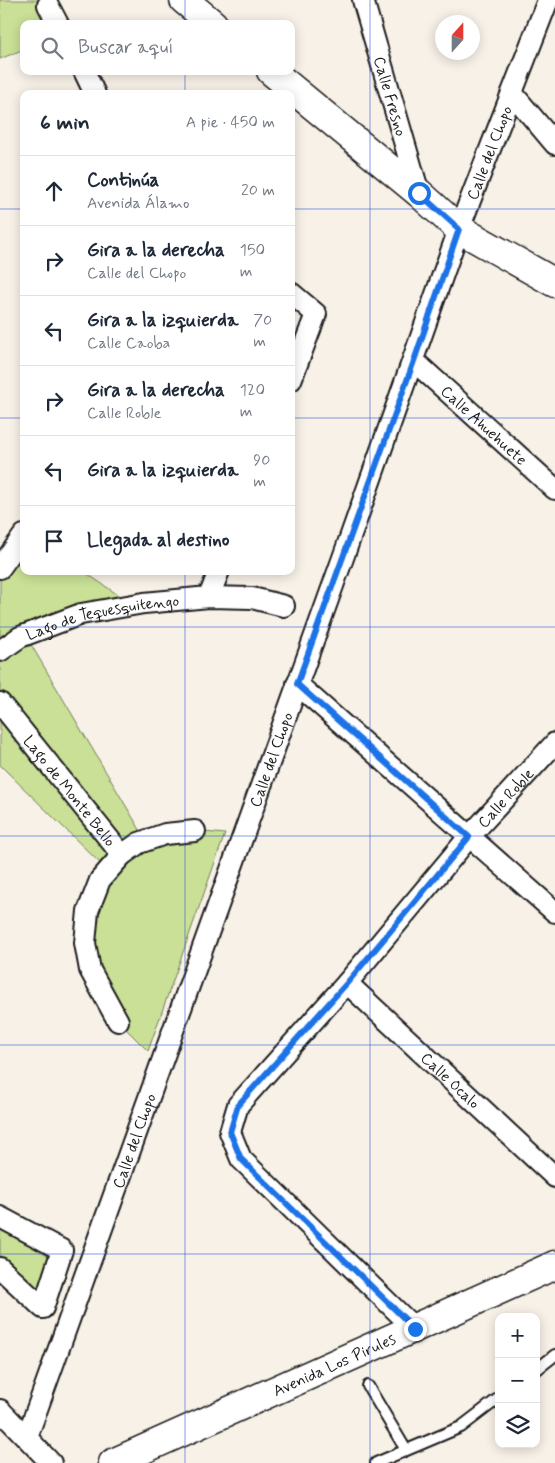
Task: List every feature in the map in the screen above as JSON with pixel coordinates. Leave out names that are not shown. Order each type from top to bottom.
[{"type":"street","points":[[184,0],[208,20]]},
{"type":"street","name":"Calle Fresno","points":[[363,0],[419,193]]},
{"type":"street","name":"Calle del Chopo","points":[[27,1437],[414,361],[459,229],[548,0]]},
{"type":"street","points":[[48,5],[56,20]]},
{"type":"street","points":[[86,75],[94,90]]},
{"type":"street","points":[[276,75],[294,90]]},
{"type":"street","points":[[295,91],[419,193],[459,229],[555,283]]},
{"type":"street","points":[[512,93],[555,144]]},
{"type":"street","points":[[295,296],[316,314],[295,369]]},
{"type":"street","name":"Calle Ahuehuete","points":[[414,361],[555,489]]},
{"type":"street","points":[[0,568],[20,540]]},
{"type":"street","points":[[209,597],[217,575]]},
{"type":"street","name":"Lago de Tequesquitengo","points":[[0,651],[20,637],[81,614],[144,603],[209,597],[252,598],[284,606]]},
{"type":"street","points":[[297,684],[555,912]]},
{"type":"street","name":"Lago de Monte Bello","points":[[0,702],[122,855]]},
{"type":"street","name":"Calle Roble","points":[[415,1329],[241,1159],[230,1132],[238,1105],[347,983],[469,837],[555,743]]},
{"type":"street","name":"Lago de Monte Bello","points":[[118,1021],[90,970],[85,943],[88,911],[100,880],[122,855],[139,843],[164,834],[195,831]]},
{"type":"street","name":"Calle Ocalo","points":[[347,983],[555,1178]]},
{"type":"street","points":[[0,1217],[62,1250],[43,1308],[0,1268]]},
{"type":"street","name":"Avenida Los Pirules","points":[[113,1463],[555,1265]]},
{"type":"street","points":[[0,1410],[51,1463]]},
{"type":"lane","points":[[540,1367],[555,1355]]},
{"type":"lane","points":[[368,1386],[406,1450]]},
{"type":"lane","points":[[376,1463],[460,1427],[495,1401]]},
{"type":"green space","points":[[0,0],[52,0],[57,20],[20,20],[20,51],[0,59]]},
{"type":"green space","points":[[20,540],[20,575],[89,575],[133,605],[26,636],[146,840],[195,831],[225,834],[148,1051],[118,1021],[85,943],[108,871],[0,765],[0,568]]},
{"type":"green space","points":[[0,1217],[62,1250],[43,1308],[0,1268]]},
{"type":"route","points":[[415,1329],[241,1159],[230,1132],[238,1105],[347,983],[469,837],[297,684],[414,361],[459,229],[419,193]]}]
